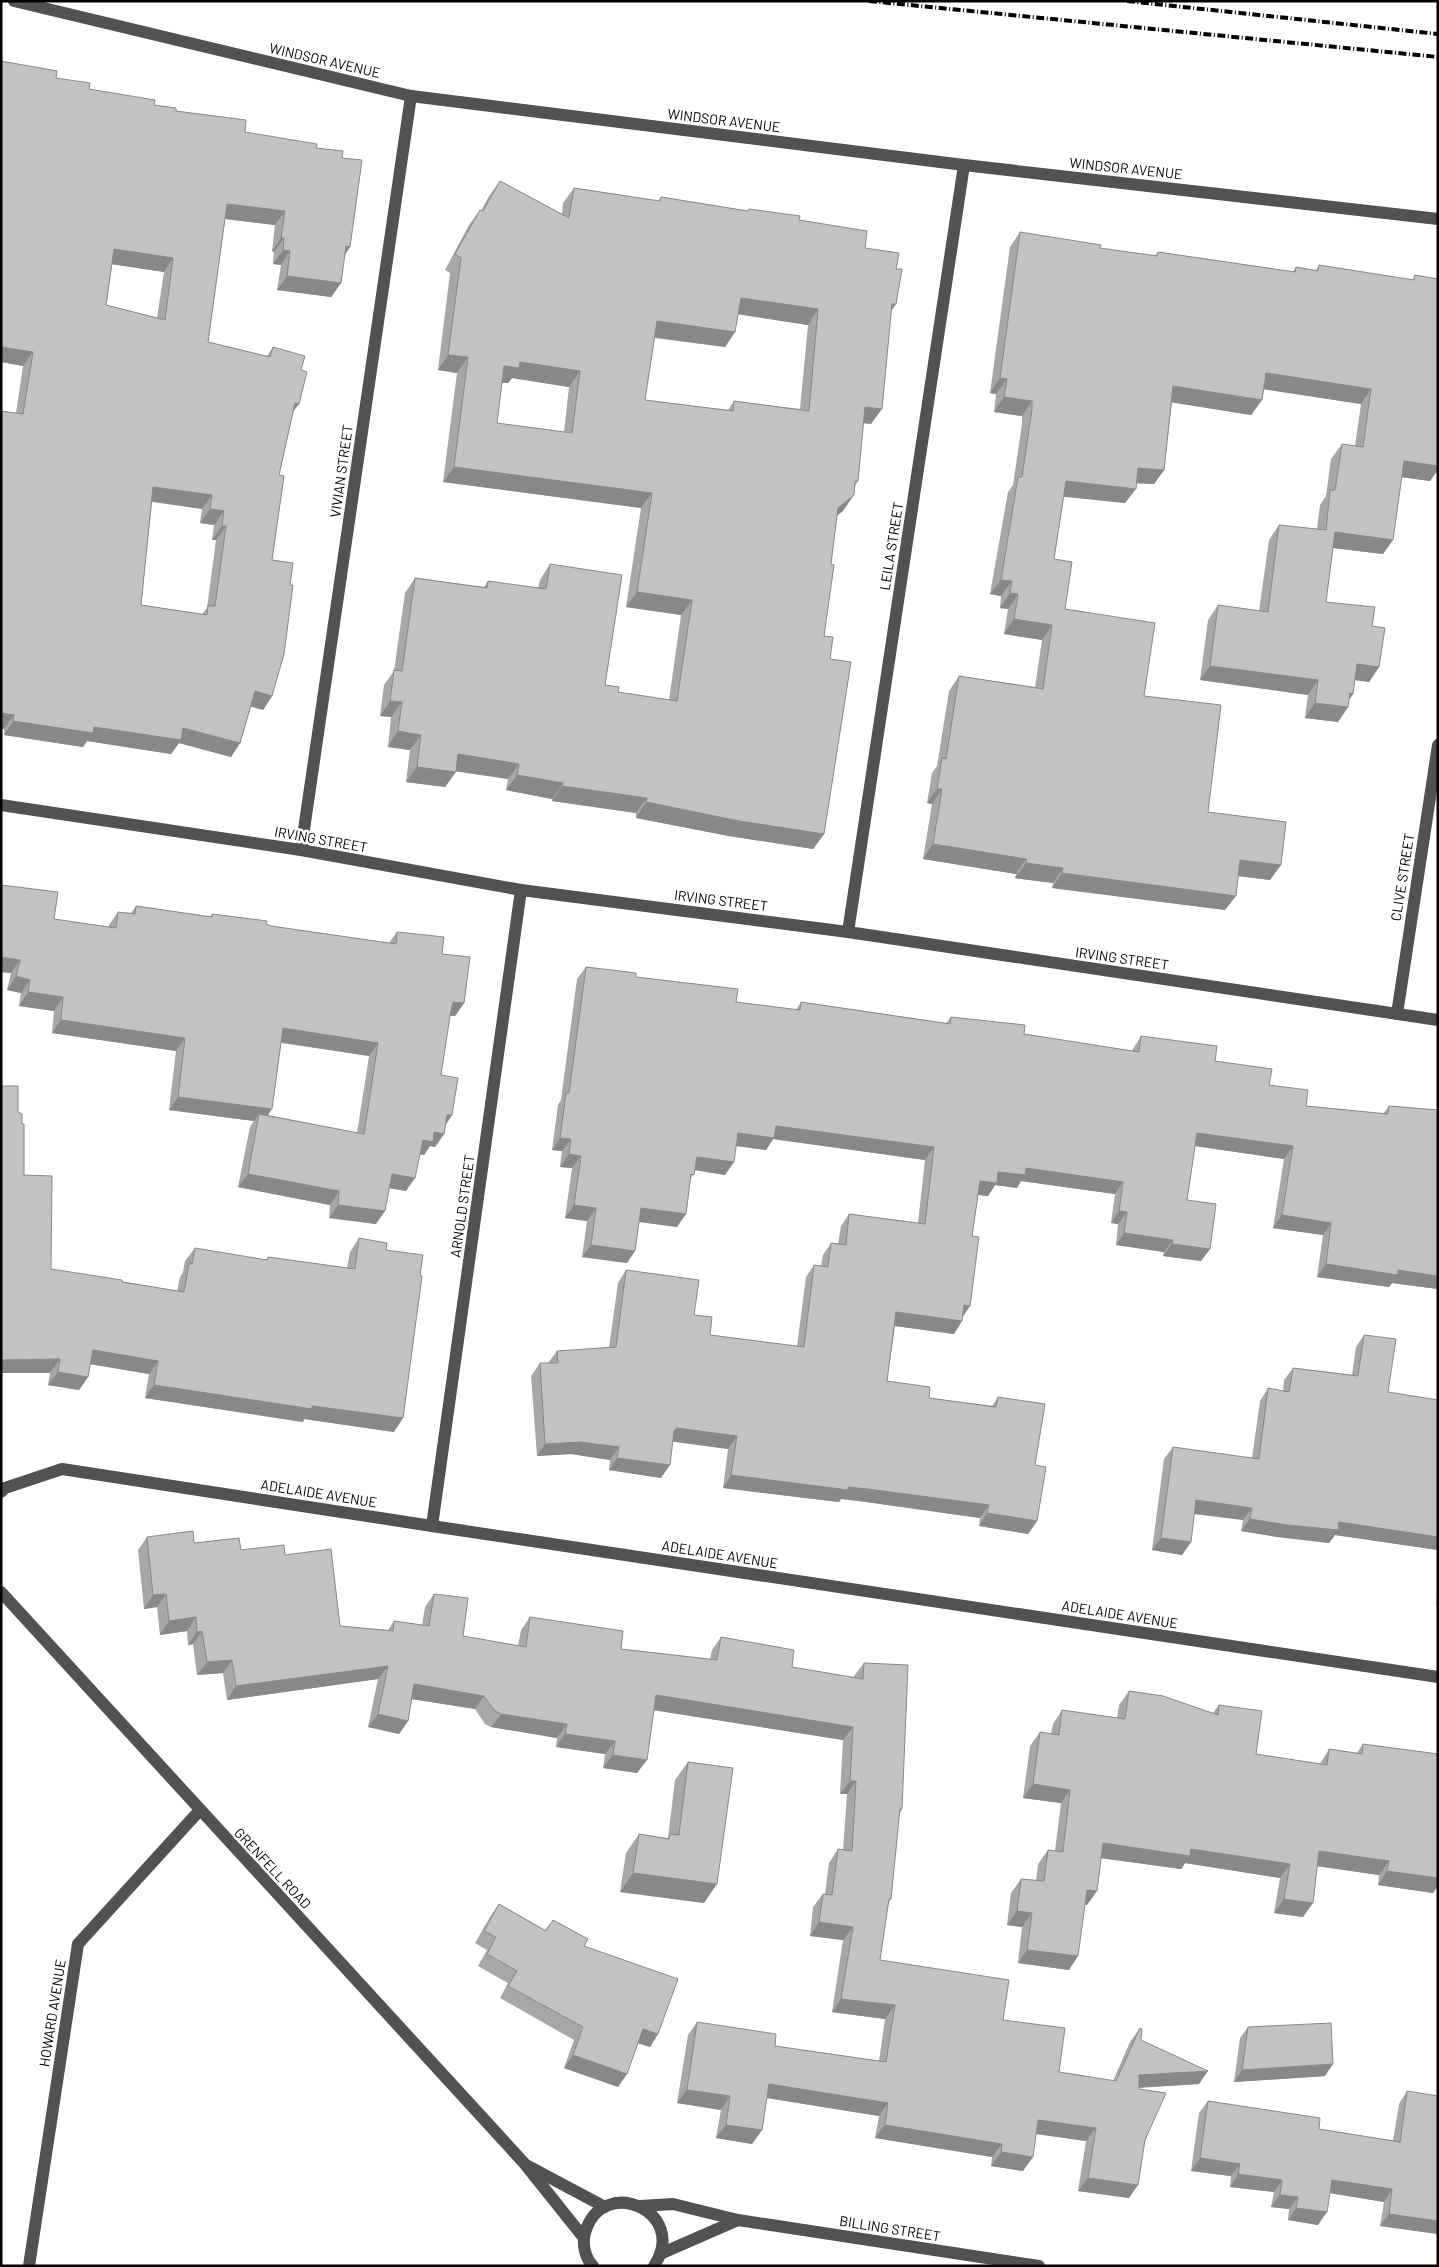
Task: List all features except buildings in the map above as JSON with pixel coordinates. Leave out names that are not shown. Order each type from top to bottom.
[{"type":"street","name":"WINDSOR AVENUE","points":[[14,1],[411,96],[964,165],[1438,219]]},
{"type":"street","name":"VIVIAN STREET","points":[[301,850],[411,96]]},
{"type":"street","name":"LEILA STREET","points":[[848,932],[964,165]]},
{"type":"street","name":"CLIVE STREET","points":[[1397,1014],[1438,745]]},
{"type":"street","name":"IRVING STREET","points":[[1,805],[301,850],[521,890],[848,932],[1438,1020]]},
{"type":"street","name":"ARNOLD STREET","points":[[432,1526],[521,890]]},
{"type":"street","name":"ADELAIDE AVENUE","points":[[1,1492],[5,1488],[62,1468],[432,1526],[1438,1677]]},
{"type":"street","name":"GRENFELL ROAD","points":[[1,1592],[524,2163],[584,2238]]},
{"type":"street","name":"HOWARD AVENUE","points":[[29,2266],[78,1944],[200,1810]]},
{"type":"street","name":"GRENFELL ROAD","points":[[524,2163],[605,2207]]},
{"type":"street","name":"BILLING STREET","points":[[605,2207],[629,2203],[640,2206],[673,2204],[738,2220],[1038,2266]]},
{"type":"street","points":[[640,2206],[650,2212],[656,2221],[662,2242],[660,2254],[654,2266]]},
{"type":"street","points":[[592,2266],[585,2251],[584,2238],[587,2226],[595,2215],[605,2207]]},
{"type":"street","points":[[660,2254],[738,2220]]},
{"type":"railway","points":[[869,1],[1438,57]]},
{"type":"railway","points":[[1127,1],[1438,34]]}]
